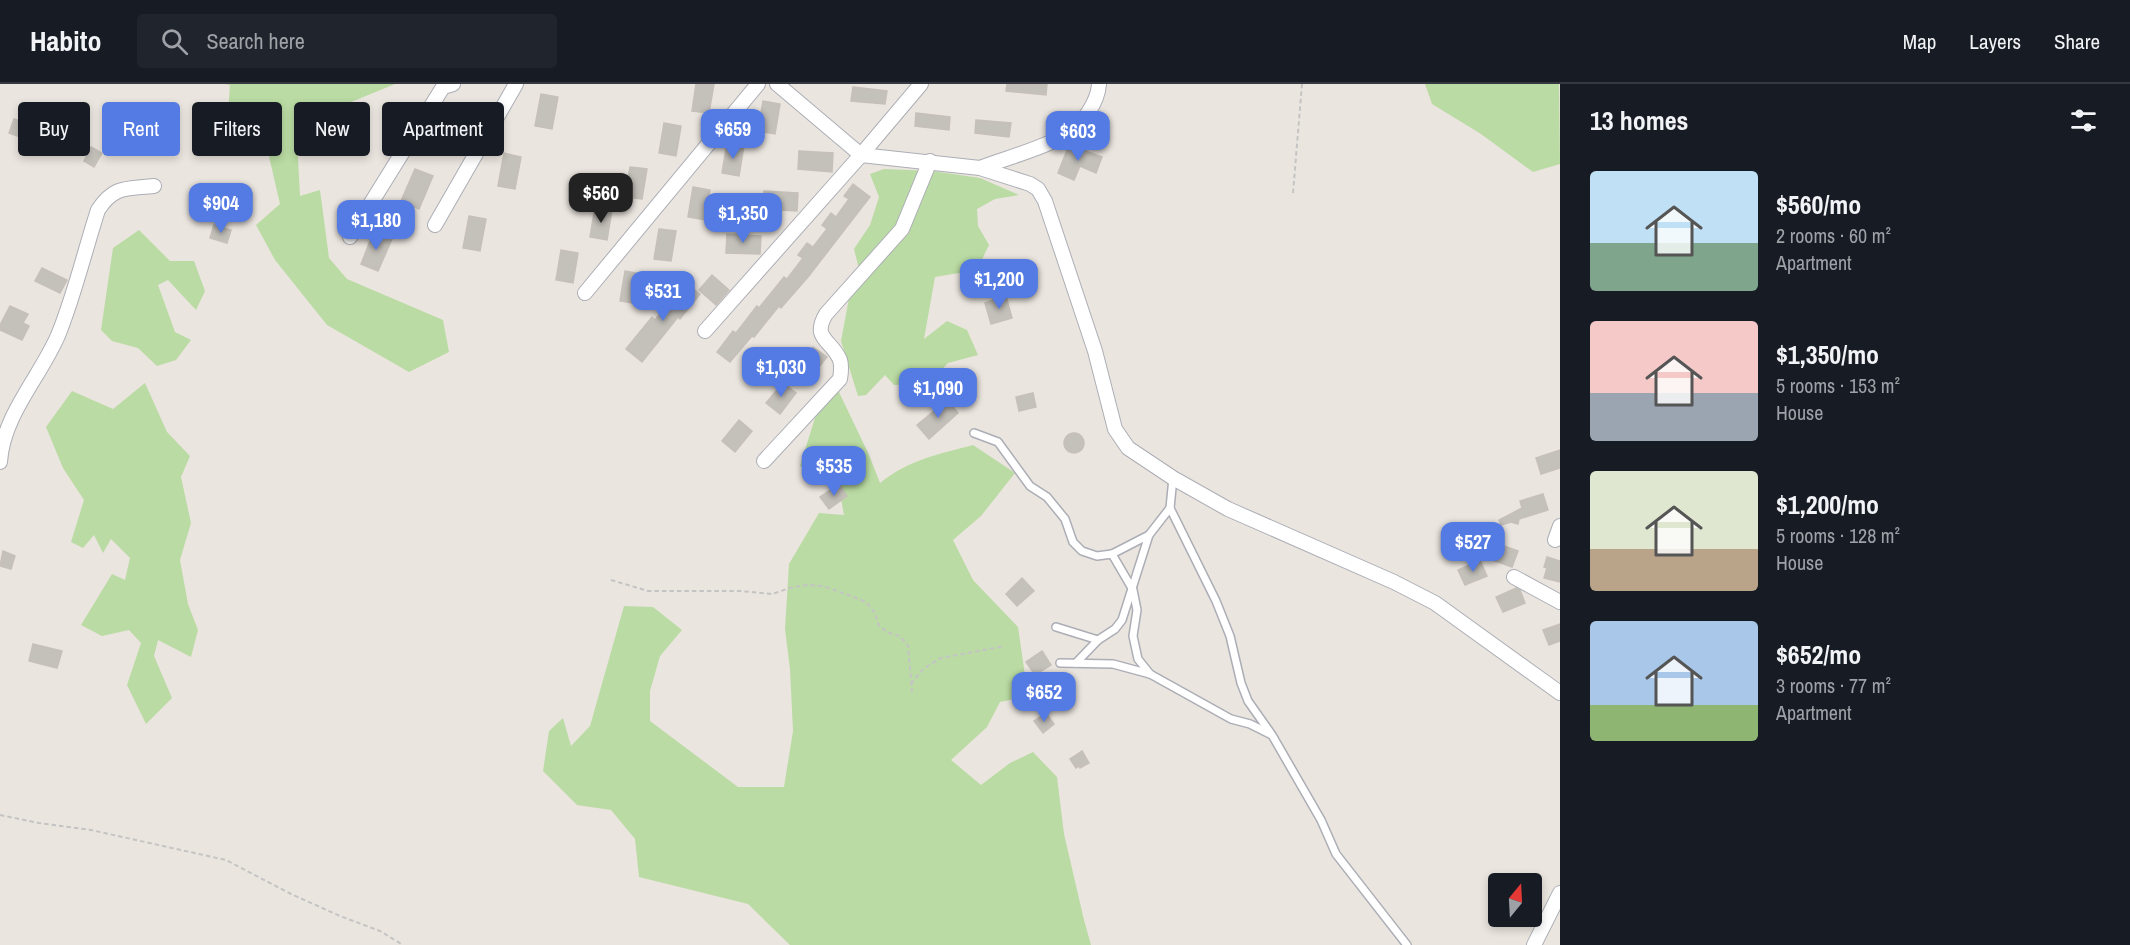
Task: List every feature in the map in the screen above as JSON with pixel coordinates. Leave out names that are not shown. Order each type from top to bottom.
[{"type":"street","points":[[350,237],[443,87],[453,84]]},
{"type":"street","points":[[435,225],[516,84]]},
{"type":"street","points":[[585,293],[758,84]]},
{"type":"street","points":[[777,84],[861,155],[980,168],[1030,184],[1038,189],[1045,201],[1095,351],[1115,429],[1128,448],[1173,478],[1228,509],[1394,582],[1435,603],[1560,693]]},
{"type":"street","points":[[705,331],[921,84]]},
{"type":"street","points":[[980,168],[1070,133],[1094,103],[1099,84]]},
{"type":"street","points":[[765,461],[840,379],[842,367],[840,358],[825,340],[820,331],[820,323],[902,229],[930,161]]},
{"type":"street","points":[[0,462],[6,434],[31,382],[58,334],[98,210],[106,197],[119,190],[154,186]]},
{"type":"street","points":[[1555,540],[1560,526]]},
{"type":"street","points":[[1514,577],[1560,602]]},
{"type":"street","points":[[1534,945],[1560,893]]},
{"type":"lane","points":[[974,433],[998,441],[1030,486],[1047,497],[1065,519],[1072,542],[1082,551],[1097,556],[1112,554],[1149,535]]},
{"type":"lane","points":[[1173,478],[1170,508],[1216,601],[1230,636],[1248,701],[1272,735],[1321,820],[1336,854],[1407,945]]},
{"type":"lane","points":[[1076,663],[1122,620],[1149,535],[1170,508]]},
{"type":"lane","points":[[1112,554],[1133,590],[1137,610],[1133,636],[1138,659],[1150,674]]},
{"type":"lane","points":[[1056,627],[1098,640]]},
{"type":"lane","points":[[1060,663],[1113,664],[1150,674],[1231,719],[1250,724],[1272,735]]},
{"type":"path","points":[[1293,193],[1302,84]]},
{"type":"path","points":[[611,580],[648,591],[676,592],[740,591],[772,594],[805,585],[823,586],[866,602],[875,614],[879,626],[889,633],[900,636],[908,646],[912,692]]},
{"type":"path","points":[[911,685],[923,669],[941,658],[1005,646]]},
{"type":"path","points":[[0,815],[91,830],[226,860],[291,894],[380,931],[403,945]]},
{"type":"green space","points":[[225,84],[395,84],[351,102],[294,102],[294,156],[298,156],[300,196],[320,190],[329,258],[347,279],[443,320],[449,352],[409,372],[327,325],[275,260],[256,225],[280,204],[269,156],[282,156],[282,102],[229,102],[230,85]]},
{"type":"green space","points":[[1425,84],[1559,84],[1560,164],[1533,172],[1481,134],[1432,104]]},
{"type":"green space","points":[[884,169],[932,171],[980,178],[1019,195],[995,199],[977,209],[978,226],[989,245],[977,270],[935,277],[924,339],[947,321],[967,330],[978,355],[948,363],[929,383],[894,385],[885,375],[866,395],[858,396],[841,341],[850,293],[859,269],[854,249],[870,225],[879,197],[870,174]]},
{"type":"green space","points":[[139,230],[170,261],[194,261],[205,291],[196,310],[168,280],[158,285],[175,332],[191,340],[176,360],[157,366],[138,348],[112,341],[101,330],[113,248]]},
{"type":"green space","points":[[145,383],[167,432],[190,456],[181,477],[191,523],[180,560],[188,604],[198,630],[191,657],[158,640],[154,656],[172,698],[146,724],[127,685],[141,643],[129,630],[102,636],[81,625],[112,574],[125,580],[130,558],[111,539],[103,553],[94,535],[83,548],[71,542],[84,500],[63,468],[46,427],[72,391],[113,409]]},
{"type":"green space","points":[[838,390],[880,483],[913,463],[973,445],[1015,473],[981,516],[953,540],[973,580],[1018,627],[1028,696],[1000,702],[987,727],[951,760],[981,785],[1010,763],[1033,752],[1057,777],[1064,834],[1091,945],[790,945],[748,904],[639,877],[635,839],[611,810],[577,805],[543,771],[549,731],[563,718],[571,746],[590,726],[624,606],[653,607],[682,630],[660,656],[650,691],[650,721],[738,787],[784,787],[793,731],[790,669],[785,629],[789,564],[819,513],[844,515],[838,483],[800,466],[819,405]]},
{"type":"building","points":[[696,84],[714,84],[709,113],[692,111]]},
{"type":"building","points":[[1007,84],[1047,84],[1046,95],[1006,91]]},
{"type":"building","points":[[853,87],[887,91],[885,104],[851,101]]},
{"type":"building","points":[[541,94],[558,97],[552,129],[535,126]]},
{"type":"building","points":[[763,101],[780,104],[775,134],[758,131]]},
{"type":"building","points":[[916,113],[950,117],[949,130],[915,126]]},
{"type":"building","points":[[14,119],[18,120],[18,136],[9,133]]},
{"type":"building","points":[[976,120],[1011,123],[1009,137],[975,133]]},
{"type":"building","points":[[664,123],[681,126],[676,156],[659,153]]},
{"type":"building","points":[[727,143],[744,146],[739,176],[722,173]]},
{"type":"building","points":[[1069,145],[1102,157],[1096,173],[1080,166],[1074,180],[1058,173]]},
{"type":"building","points":[[91,147],[102,153],[94,167],[84,161],[86,156],[90,156]]},
{"type":"building","points":[[799,151],[833,153],[832,172],[798,169]]},
{"type":"building","points":[[504,153],[521,157],[515,189],[498,186]]},
{"type":"building","points":[[630,167],[647,169],[642,199],[625,197]]},
{"type":"building","points":[[415,169],[433,176],[419,209],[401,201]]},
{"type":"building","points":[[853,184],[870,197],[808,277],[730,362],[717,352],[733,331],[736,333],[784,277],[787,279],[803,258],[798,255],[807,243],[813,247],[827,229],[822,225],[831,213],[836,217],[849,199],[844,196]]},
{"type":"building","points":[[693,187],[710,190],[705,220],[688,217]]},
{"type":"building","points":[[764,191],[798,193],[797,211],[763,209]]},
{"type":"building","points":[[595,207],[612,210],[607,240],[590,237]]},
{"type":"building","points":[[469,216],[486,219],[480,251],[463,248]]},
{"type":"building","points":[[214,225],[231,230],[227,243],[210,238]]},
{"type":"building","points":[[659,229],[676,231],[671,261],[654,259]]},
{"type":"building","points":[[374,231],[392,239],[378,271],[361,264]]},
{"type":"building","points":[[727,234],[761,236],[760,254],[726,253]]},
{"type":"building","points":[[561,250],[578,253],[573,283],[556,280]]},
{"type":"building","points":[[42,268],[67,280],[60,293],[35,281]]},
{"type":"building","points":[[625,271],[642,274],[637,304],[620,301]]},
{"type":"building","points":[[712,275],[729,290],[716,305],[699,290]]},
{"type":"building","points":[[685,282],[700,294],[680,319],[678,317],[642,362],[626,349],[652,317],[655,320]]},
{"type":"building","points":[[1006,296],[1012,318],[991,324],[985,303]]},
{"type":"building","points":[[10,306],[28,314],[23,323],[29,326],[22,340],[0,330],[0,325]]},
{"type":"building","points":[[813,347],[827,357],[810,378],[797,367]]},
{"type":"building","points":[[783,383],[796,393],[780,414],[766,403]]},
{"type":"building","points":[[1033,393],[1036,407],[1019,411],[1016,397]]},
{"type":"building","points":[[947,400],[958,413],[929,439],[917,425]]},
{"type":"building","points":[[739,420],[752,431],[735,452],[722,441]]},
{"type":"building","points":[[1074,433],[1081,436],[1084,443],[1081,450],[1074,453],[1067,450],[1064,443],[1067,436]]},
{"type":"building","points":[[1560,450],[1560,468],[1541,474],[1536,458]]},
{"type":"building","points":[[839,484],[847,496],[829,509],[820,497]]},
{"type":"building","points":[[1543,494],[1548,510],[1519,519],[1518,524],[1511,522],[1501,525],[1499,520],[1522,508],[1520,501]]},
{"type":"building","points":[[1493,542],[1518,551],[1512,567],[1487,558]]},
{"type":"building","points":[[3,551],[15,556],[11,569],[0,566]]},
{"type":"building","points":[[1547,557],[1560,561],[1560,582],[1544,578]]},
{"type":"building","points":[[1480,560],[1487,576],[1465,585],[1458,570]]},
{"type":"building","points":[[1022,578],[1034,591],[1017,606],[1006,594]]},
{"type":"building","points":[[1516,588],[1520,590],[1525,603],[1503,612],[1496,597]]},
{"type":"building","points":[[1560,624],[1560,641],[1549,645],[1543,630]]},
{"type":"building","points":[[33,644],[62,651],[57,668],[29,661]]},
{"type":"building","points":[[1042,651],[1051,665],[1035,675],[1026,662]]},
{"type":"building","points":[[1046,713],[1054,724],[1043,733],[1034,721]]},
{"type":"building","points":[[1082,751],[1089,763],[1076,768],[1070,759]]}]
